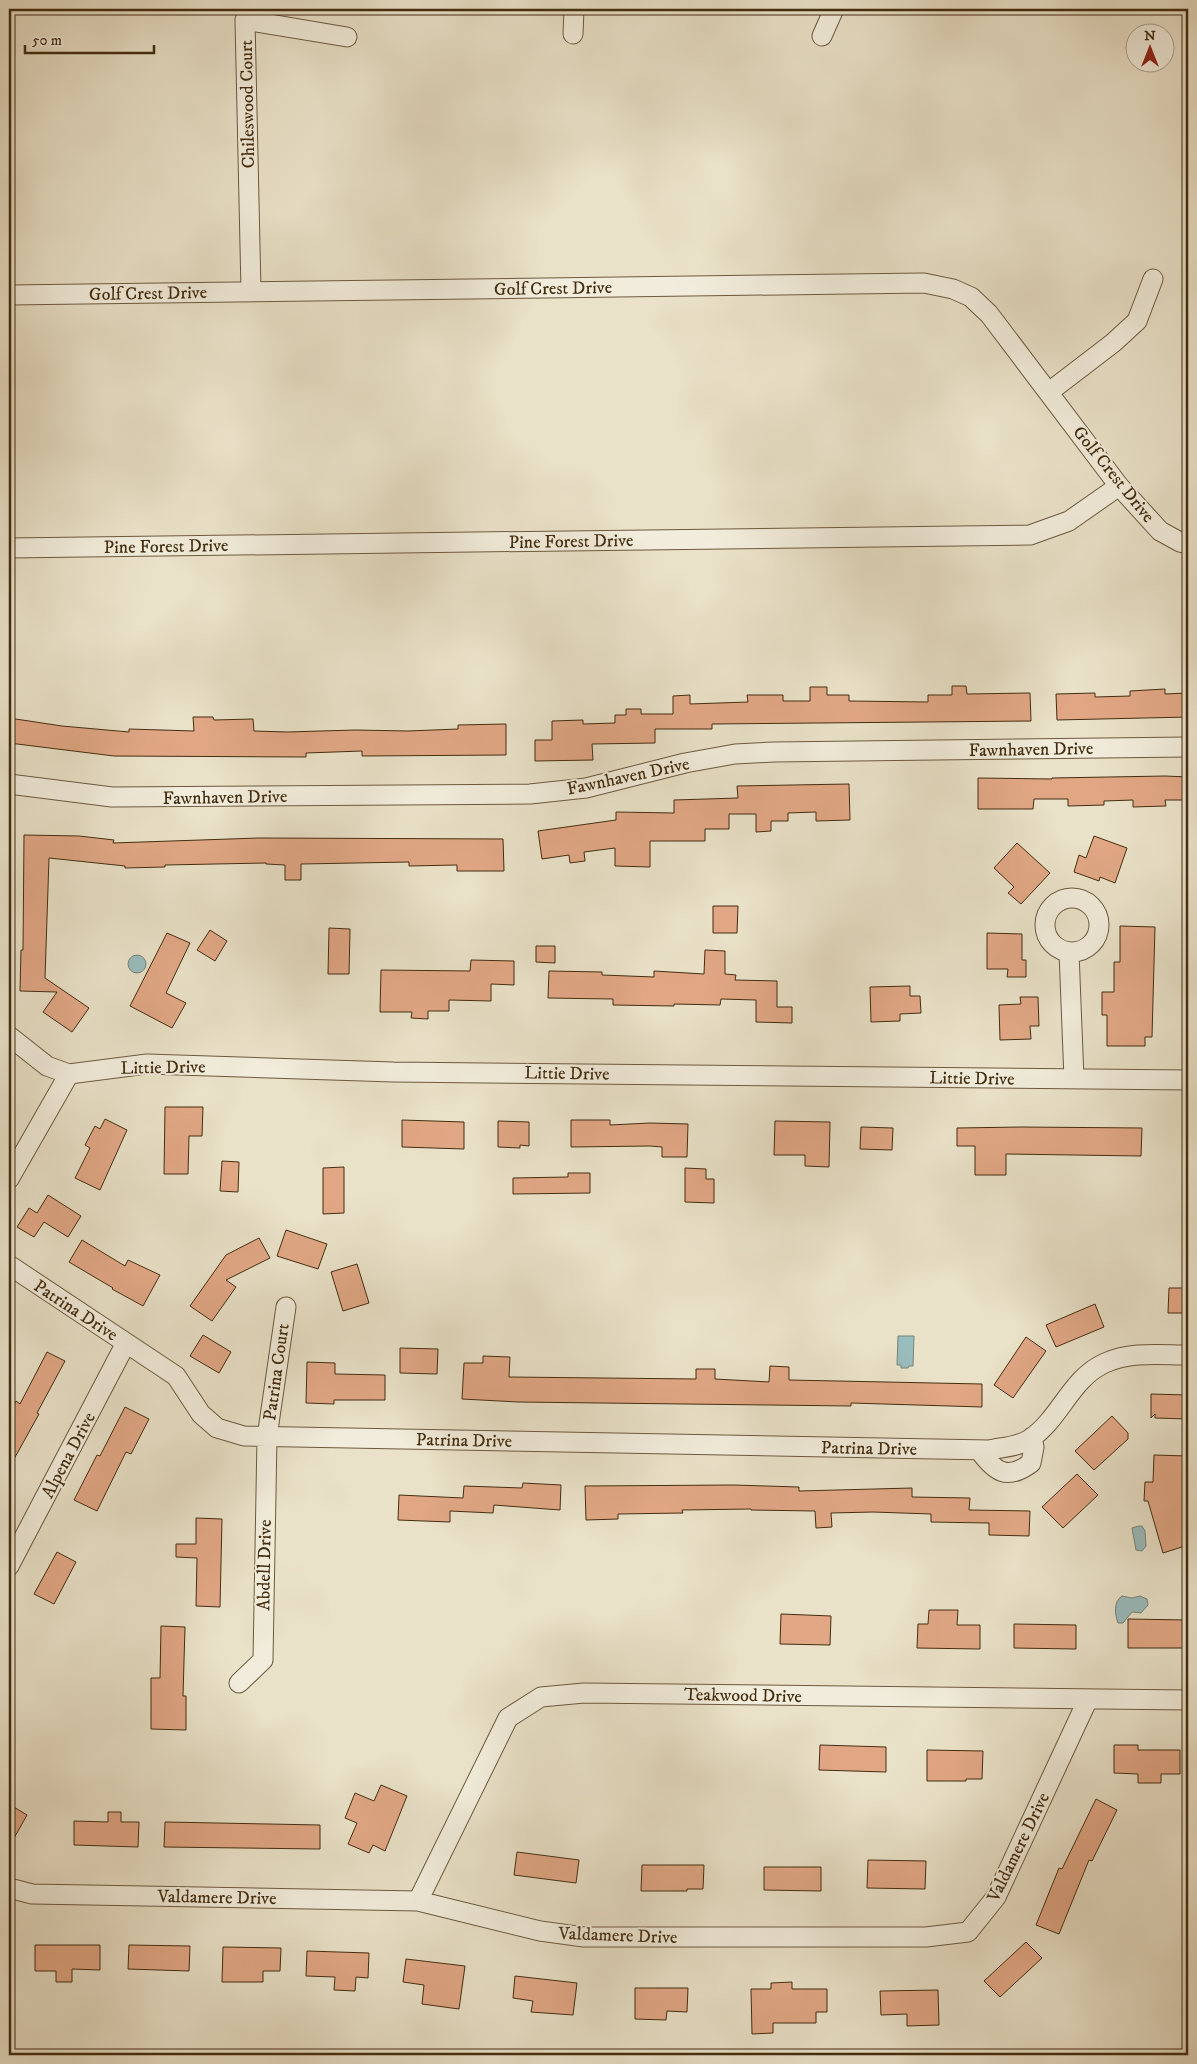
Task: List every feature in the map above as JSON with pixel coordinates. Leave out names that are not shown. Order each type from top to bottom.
[{"type":"street","points":[[573,34],[574,9]]},
{"type":"street","points":[[822,36],[834,9]]},
{"type":"street","name":"Chileswood Court","points":[[251,292],[247,15],[347,37]]},
{"type":"street","points":[[1049,392],[1113,343],[1137,321],[1153,279]]},
{"type":"street","name":"Golf Crest Drive","points":[[9,295],[924,283],[953,289],[970,297],[989,314],[1119,486],[1160,531],[1180,542],[1188,544]]},
{"type":"street","name":"Pine Forest Drive","points":[[9,548],[1030,535],[1069,522],[1119,486]]},
{"type":"street","name":"Fawnhaven Drive","points":[[9,784],[112,797],[530,794],[586,788],[684,764],[735,754],[1188,747]]},
{"type":"street","points":[[1069,952],[1074,1079]]},
{"type":"street","points":[[9,1036],[47,1066],[69,1074],[9,1180]]},
{"type":"street","name":"Littie Drive","points":[[69,1074],[147,1064],[393,1072],[1188,1080]]},
{"type":"street","name":"Patrina Drive","points":[[9,1265],[176,1376],[201,1414],[217,1428],[244,1436],[989,1450],[1018,1444],[1032,1437],[1042,1429],[1061,1407],[1077,1384],[1100,1365],[1136,1354],[1188,1355]]},
{"type":"street","name":"Patrina Court","points":[[267,1436],[286,1307]]},
{"type":"street","name":"Alpena Drive","points":[[9,1566],[126,1343]]},
{"type":"street","name":"Abdell Drive","points":[[239,1684],[263,1660],[267,1436]]},
{"type":"street","points":[[979,1450],[988,1463],[994,1467],[1001,1471],[1014,1473],[1030,1463],[1034,1447],[1032,1437]]},
{"type":"street","name":"Teakwood Drive","points":[[418,1900],[508,1718],[541,1697],[584,1693],[1188,1700]]},
{"type":"street","name":"Valdamere Drive","points":[[9,1888],[32,1894],[418,1900],[540,1931],[584,1937],[926,1937],[968,1932],[996,1897],[1088,1699]]},
{"type":"water","points":[[137,955],[143,958],[146,964],[143,970],[137,973],[131,970],[128,964],[131,958]]},
{"type":"water","points":[[898,1336],[914,1336],[913,1366],[901,1368],[901,1365],[897,1365]]},
{"type":"water","points":[[1142,1526],[1145,1531],[1146,1546],[1142,1551],[1136,1550],[1132,1528]]},
{"type":"water","points":[[1122,1596],[1132,1598],[1140,1596],[1147,1599],[1148,1605],[1141,1613],[1132,1612],[1123,1623],[1118,1623],[1116,1605]]},
{"type":"building","points":[[952,686],[966,686],[967,694],[1030,693],[1031,721],[712,724],[712,729],[655,729],[655,743],[592,744],[593,760],[535,761],[535,740],[552,740],[552,721],[583,720],[583,724],[615,723],[615,715],[626,715],[626,709],[641,709],[641,714],[673,714],[673,696],[690,695],[690,704],[748,702],[747,695],[783,695],[783,701],[810,701],[810,687],[827,687],[827,695],[849,695],[849,701],[928,702],[928,695],[952,695]]},
{"type":"building","points":[[1165,689],[1165,694],[1188,693],[1188,717],[1057,720],[1056,694],[1095,693],[1095,697],[1130,696],[1130,691]]},
{"type":"building","points":[[193,717],[213,717],[214,720],[253,719],[254,731],[287,732],[408,731],[458,729],[458,725],[506,724],[506,755],[362,756],[362,751],[306,753],[306,757],[114,756],[9,743],[9,718],[62,726],[129,732],[129,729],[194,731]]},
{"type":"building","points":[[1188,777],[1188,800],[1165,800],[1166,806],[1133,807],[1133,800],[1104,801],[1104,805],[1068,806],[1068,799],[1034,799],[1033,809],[978,809],[978,778],[1052,779]]},
{"type":"building","points":[[849,784],[850,820],[816,821],[816,812],[788,813],[788,821],[771,821],[771,831],[756,832],[756,814],[729,814],[729,829],[705,829],[705,841],[650,841],[650,867],[615,866],[615,848],[584,852],[585,861],[570,863],[569,855],[542,859],[538,831],[616,820],[616,812],[674,813],[674,800],[738,798],[737,786]]},
{"type":"building","points":[[24,835],[79,836],[114,840],[113,843],[259,838],[503,839],[504,871],[457,871],[457,865],[409,866],[409,862],[301,864],[301,880],[285,880],[285,865],[266,863],[165,865],[165,867],[125,868],[125,866],[49,858],[45,978],[89,1008],[72,1032],[43,1012],[57,992],[20,991],[21,950],[23,950]]},
{"type":"building","points":[[1094,836],[1127,848],[1115,883],[1100,877],[1099,881],[1074,872],[1079,855],[1086,858]]},
{"type":"building","points":[[1017,843],[1050,873],[1021,904],[1008,893],[1014,887],[994,868]]},
{"type":"building","points":[[713,906],[738,906],[737,933],[713,933]]},
{"type":"building","points":[[1120,926],[1155,927],[1152,1037],[1145,1037],[1145,1046],[1107,1046],[1107,1015],[1102,1015],[1102,992],[1114,992],[1114,962],[1120,962]]},
{"type":"building","points":[[329,928],[350,929],[349,974],[328,974]]},
{"type":"building","points":[[210,930],[227,941],[215,961],[197,950]]},
{"type":"building","points":[[167,933],[190,943],[166,993],[186,1003],[172,1028],[130,1006]]},
{"type":"building","points":[[987,933],[1022,934],[1022,960],[1026,960],[1026,977],[1007,977],[1008,969],[987,969]]},
{"type":"building","points":[[536,946],[555,946],[555,963],[536,962]]},
{"type":"building","points":[[705,950],[725,951],[725,974],[736,975],[735,980],[777,981],[777,1007],[792,1007],[792,1023],[756,1022],[756,1000],[721,999],[720,1005],[674,1004],[674,1006],[613,1005],[613,999],[548,998],[549,971],[602,972],[602,975],[654,977],[654,971],[704,974]]},
{"type":"building","points":[[471,960],[514,961],[514,985],[491,984],[491,1001],[449,1000],[449,1011],[428,1011],[428,1019],[411,1018],[412,1012],[380,1012],[381,970],[470,971]]},
{"type":"building","points":[[910,986],[910,996],[920,996],[921,1013],[900,1014],[900,1021],[871,1022],[870,987]]},
{"type":"building","points":[[1020,997],[1038,997],[1039,1026],[1030,1026],[1031,1039],[1000,1040],[999,1005],[1021,1004]]},
{"type":"building","points":[[165,1107],[203,1107],[202,1136],[189,1136],[188,1174],[164,1174]]},
{"type":"building","points":[[105,1119],[127,1130],[100,1190],[75,1178],[90,1148],[85,1145],[95,1126],[100,1129]]},
{"type":"building","points":[[402,1120],[464,1122],[464,1149],[402,1147]]},
{"type":"building","points":[[571,1120],[610,1120],[610,1125],[688,1124],[687,1157],[662,1157],[662,1147],[571,1147]]},
{"type":"building","points":[[498,1121],[529,1122],[529,1146],[520,1145],[520,1148],[498,1147]]},
{"type":"building","points":[[775,1121],[830,1122],[829,1167],[805,1166],[805,1155],[774,1155]]},
{"type":"building","points":[[861,1127],[893,1128],[892,1150],[860,1149]]},
{"type":"building","points":[[957,1128],[1142,1128],[1141,1156],[1006,1154],[1006,1175],[975,1175],[975,1146],[957,1146]]},
{"type":"building","points":[[222,1161],[239,1162],[238,1192],[220,1191]]},
{"type":"building","points":[[344,1167],[344,1213],[323,1214],[323,1168]]},
{"type":"building","points":[[685,1168],[706,1169],[706,1179],[714,1179],[714,1203],[685,1202]]},
{"type":"building","points":[[568,1173],[590,1173],[590,1193],[513,1194],[513,1178],[568,1177]]},
{"type":"building","points":[[48,1195],[81,1216],[68,1237],[44,1222],[34,1237],[17,1227],[29,1208],[37,1213]]},
{"type":"building","points":[[286,1230],[327,1244],[318,1269],[277,1256]]},
{"type":"building","points":[[259,1238],[270,1258],[226,1280],[236,1287],[212,1321],[190,1306],[226,1255]]},
{"type":"building","points":[[82,1240],[125,1266],[128,1260],[160,1275],[143,1306],[69,1262]]},
{"type":"building","points":[[357,1264],[369,1303],[343,1311],[331,1272]]},
{"type":"building","points":[[1169,1288],[1188,1288],[1188,1313],[1168,1313]]},
{"type":"building","points":[[1095,1304],[1104,1327],[1056,1347],[1046,1325]]},
{"type":"building","points":[[203,1335],[231,1352],[219,1373],[190,1356]]},
{"type":"building","points":[[1026,1337],[1046,1351],[1013,1398],[994,1385]]},
{"type":"building","points":[[400,1348],[438,1349],[437,1374],[400,1373]]},
{"type":"building","points":[[47,1352],[65,1361],[37,1413],[39,1414],[9,1468],[9,1415],[16,1401],[20,1404]]},
{"type":"building","points":[[483,1356],[510,1357],[509,1377],[696,1379],[696,1369],[715,1369],[715,1379],[769,1382],[770,1366],[789,1367],[789,1380],[982,1384],[982,1407],[851,1403],[851,1406],[518,1402],[462,1399],[464,1363],[483,1363]]},
{"type":"building","points":[[307,1362],[335,1363],[335,1374],[385,1375],[385,1400],[334,1400],[334,1404],[306,1403]]},
{"type":"building","points":[[1151,1394],[1188,1395],[1188,1419],[1155,1418],[1155,1414],[1151,1418]]},
{"type":"building","points":[[125,1407],[149,1419],[131,1454],[126,1452],[97,1511],[74,1500],[97,1455],[100,1456]]},
{"type":"building","points":[[1112,1416],[1128,1433],[1128,1439],[1094,1470],[1075,1451]]},
{"type":"building","points":[[1154,1455],[1187,1456],[1185,1511],[1188,1522],[1188,1545],[1163,1553],[1148,1501],[1144,1501],[1145,1482],[1153,1482]]},
{"type":"building","points":[[1077,1474],[1098,1495],[1063,1528],[1042,1507]]},
{"type":"building","points":[[523,1483],[561,1485],[560,1510],[494,1505],[493,1513],[450,1511],[450,1522],[398,1520],[399,1495],[463,1498],[464,1486],[522,1488]]},
{"type":"building","points":[[733,1485],[799,1487],[799,1491],[912,1488],[912,1497],[970,1498],[969,1510],[1030,1511],[1029,1536],[989,1535],[989,1523],[931,1522],[931,1514],[831,1513],[832,1527],[816,1528],[815,1511],[751,1509],[682,1510],[683,1513],[618,1514],[618,1519],[586,1520],[585,1486]]},
{"type":"building","points":[[196,1518],[222,1519],[220,1607],[196,1606],[197,1558],[176,1557],[176,1544],[196,1544]]},
{"type":"building","points":[[57,1552],[76,1562],[54,1604],[34,1594]]},
{"type":"building","points":[[929,1610],[958,1610],[957,1625],[980,1625],[980,1649],[917,1648],[918,1624],[928,1624]]},
{"type":"building","points":[[781,1614],[831,1616],[830,1645],[780,1644]]},
{"type":"building","points":[[1128,1619],[1187,1620],[1186,1648],[1128,1648]]},
{"type":"building","points":[[1014,1624],[1076,1625],[1076,1649],[1014,1648]]},
{"type":"building","points":[[161,1626],[185,1627],[183,1696],[186,1696],[186,1730],[151,1729],[151,1678],[160,1678]]},
{"type":"building","points":[[820,1745],[886,1747],[886,1772],[819,1770]]},
{"type":"building","points":[[1114,1745],[1138,1745],[1138,1750],[1180,1750],[1180,1774],[1161,1774],[1161,1783],[1138,1783],[1138,1774],[1114,1773]]},
{"type":"building","points":[[927,1750],[983,1751],[982,1779],[927,1781]]},
{"type":"building","points":[[381,1785],[407,1796],[385,1851],[373,1845],[369,1853],[348,1844],[357,1823],[345,1818],[355,1793],[374,1801]]},
{"type":"building","points":[[1096,1799],[1117,1810],[1092,1861],[1089,1860],[1059,1934],[1036,1925],[1059,1868],[1062,1869]]},
{"type":"building","points":[[9,1804],[27,1815],[9,1847]]},
{"type":"building","points":[[108,1812],[121,1812],[121,1822],[139,1822],[138,1847],[74,1845],[74,1821],[108,1822]]},
{"type":"building","points":[[165,1822],[320,1825],[320,1849],[164,1847]]},
{"type":"building","points":[[517,1852],[579,1860],[576,1883],[514,1875]]},
{"type":"building","points":[[868,1860],[926,1861],[925,1889],[867,1888]]},
{"type":"building","points":[[642,1865],[704,1865],[703,1889],[641,1891]]},
{"type":"building","points":[[764,1867],[821,1867],[821,1891],[764,1890]]},
{"type":"building","points":[[1026,1942],[1042,1958],[1000,1997],[984,1981]]},
{"type":"building","points":[[35,1945],[100,1945],[100,1970],[72,1969],[72,1982],[56,1982],[56,1971],[35,1971]]},
{"type":"building","points":[[129,1945],[190,1946],[189,1971],[128,1969]]},
{"type":"building","points":[[223,1947],[281,1948],[280,1971],[263,1971],[263,1982],[222,1982]]},
{"type":"building","points":[[307,1951],[369,1953],[368,1978],[356,1977],[355,1991],[334,1990],[335,1977],[306,1976]]},
{"type":"building","points":[[406,1959],[465,1966],[459,2009],[422,2004],[424,1985],[403,1982]]},
{"type":"building","points":[[515,1976],[577,1983],[573,2015],[531,2012],[533,2001],[513,1998]]},
{"type":"building","points":[[792,1982],[792,1989],[827,1989],[827,2012],[816,2012],[816,2023],[773,2023],[773,2033],[752,2034],[751,1989],[771,1989],[771,1983]]},
{"type":"building","points":[[635,1988],[688,1988],[687,2012],[667,2011],[666,2020],[635,2019]]},
{"type":"building","points":[[938,1990],[939,2025],[907,2026],[907,2014],[881,2015],[880,1991]]}]
